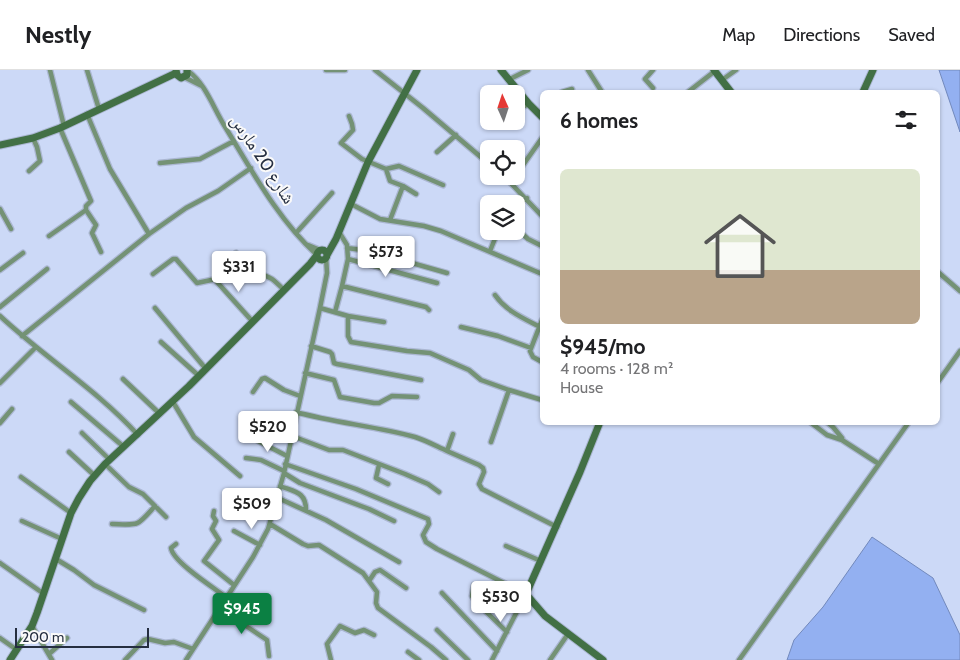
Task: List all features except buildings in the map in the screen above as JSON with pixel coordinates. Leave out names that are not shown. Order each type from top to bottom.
[{"type":"main road","points":[[10,660],[32,626],[71,513],[79,498],[108,462],[173,402],[310,264],[322,255],[338,233],[368,162],[403,93],[417,70]]},
{"type":"main road","points":[[501,70],[529,104],[540,113]]},
{"type":"main road","points":[[714,70],[730,90]]},
{"type":"main road","points":[[864,90],[873,70]]},
{"type":"main road","points":[[0,145],[33,138],[62,127],[156,83],[160,79],[181,72]]},
{"type":"main road","points":[[599,425],[526,594],[545,616],[603,660]]},
{"type":"street","points":[[49,236],[86,210],[86,206],[90,203],[91,199],[62,127],[50,70]]},
{"type":"street","points":[[87,70],[99,109]]},
{"type":"street","points":[[326,70],[345,70]]},
{"type":"street","points":[[375,70],[480,156]]},
{"type":"street","points":[[508,80],[528,70]]},
{"type":"street","points":[[588,70],[601,90]]},
{"type":"street","points":[[653,70],[645,79],[653,88]]},
{"type":"street","points":[[690,90],[714,70]]},
{"type":"street","points":[[722,80],[736,70]]},
{"type":"street","name":"شارع 20 مارس","points":[[181,72],[196,77],[269,197],[304,243],[322,255]]},
{"type":"street","points":[[525,106],[529,104]]},
{"type":"street","points":[[87,114],[110,169],[149,234]]},
{"type":"street","points":[[349,116],[352,130],[341,143],[362,159],[386,169],[399,166],[443,185]]},
{"type":"street","points":[[437,152],[456,135]]},
{"type":"street","points":[[29,170],[40,161],[33,138]]},
{"type":"street","points":[[160,163],[200,159],[234,140]]},
{"type":"street","points":[[525,163],[540,141]]},
{"type":"street","points":[[22,336],[149,234],[191,205],[218,191],[251,168]]},
{"type":"street","points":[[386,169],[390,181],[416,194]]},
{"type":"street","points":[[513,185],[540,214]]},
{"type":"street","points":[[390,220],[403,186]]},
{"type":"street","points":[[296,232],[332,193]]},
{"type":"street","points":[[351,204],[380,220],[424,226],[490,251],[540,273]]},
{"type":"street","points":[[0,209],[11,229]]},
{"type":"street","points":[[86,210],[95,224],[92,233],[101,252]]},
{"type":"street","points":[[334,312],[348,258],[347,248],[338,233]]},
{"type":"street","points":[[525,236],[540,245]]},
{"type":"street","points":[[490,251],[494,240]]},
{"type":"street","points":[[347,248],[370,251],[447,273]]},
{"type":"street","points":[[236,253],[253,272],[273,280],[284,290]]},
{"type":"street","points":[[0,270],[23,254]]},
{"type":"street","points":[[186,660],[260,545],[270,524],[284,472],[327,273],[322,255]]},
{"type":"street","points":[[348,258],[437,283]]},
{"type":"street","points":[[153,274],[173,259],[176,259],[197,283],[216,279],[231,263]]},
{"type":"street","points":[[0,307],[47,269]]},
{"type":"street","points":[[940,274],[960,291]]},
{"type":"street","points":[[216,279],[253,322]]},
{"type":"street","points":[[342,286],[426,307],[429,310]]},
{"type":"street","points":[[495,295],[507,309],[540,327],[531,348],[533,357],[540,361]]},
{"type":"street","points":[[154,308],[206,369]]},
{"type":"street","points":[[320,308],[348,316],[384,322]]},
{"type":"street","points":[[0,316],[35,348],[90,389],[138,435]]},
{"type":"street","points":[[348,316],[348,336],[351,342],[430,353],[468,370],[481,380],[540,399]]},
{"type":"street","points":[[461,327],[498,336],[531,348]]},
{"type":"street","points":[[160,342],[199,376]]},
{"type":"street","points":[[311,346],[330,352],[334,363],[337,364],[421,380]]},
{"type":"street","points":[[0,382],[35,348]]},
{"type":"street","points":[[940,379],[960,351]]},
{"type":"street","points":[[305,373],[334,380],[340,397],[379,403],[392,396],[416,397]]},
{"type":"street","points":[[253,392],[262,379],[265,378],[284,390],[300,396]]},
{"type":"street","points":[[123,379],[160,414]]},
{"type":"street","points":[[491,442],[509,390]]},
{"type":"street","points":[[71,402],[124,447]]},
{"type":"street","points":[[173,402],[194,437],[240,476]]},
{"type":"street","points":[[0,423],[12,408]]},
{"type":"street","points":[[296,412],[334,422],[417,437],[480,465],[484,472],[479,484],[482,489],[556,527]]},
{"type":"street","points":[[814,425],[827,435],[842,440],[879,464]]},
{"type":"street","points":[[831,425],[842,440]]},
{"type":"street","points":[[739,660],[907,425]]},
{"type":"street","points":[[82,433],[126,484],[143,494],[166,517]]},
{"type":"street","points":[[446,451],[453,434]]},
{"type":"street","points":[[292,436],[329,450],[343,450],[428,484],[439,492]]},
{"type":"street","points":[[258,441],[287,456]]},
{"type":"street","points":[[69,452],[95,476]]},
{"type":"street","points":[[246,458],[261,460],[300,483],[369,509],[394,521]]},
{"type":"street","points":[[285,464],[356,489],[428,519],[430,524],[423,535],[426,542],[437,550],[526,594],[492,660]]},
{"type":"street","points":[[379,464],[376,478],[388,484]]},
{"type":"street","points":[[21,477],[71,513]]},
{"type":"street","points":[[280,486],[303,497],[306,502],[306,510]]},
{"type":"street","points":[[278,498],[306,510],[399,562]]},
{"type":"street","points":[[112,524],[140,524],[155,506]]},
{"type":"street","points":[[214,511],[213,516],[216,521],[212,530],[219,540],[204,560],[234,585]]},
{"type":"street","points":[[22,521],[62,539]]},
{"type":"street","points":[[270,524],[302,544],[308,546],[319,545],[360,570],[377,592],[376,603],[378,608],[446,660]]},
{"type":"street","points":[[234,531],[260,545]]},
{"type":"street","points":[[176,544],[171,548],[173,555],[194,574],[226,597]]},
{"type":"street","points":[[506,546],[541,561]]},
{"type":"street","points":[[56,559],[94,585],[144,610]]},
{"type":"street","points":[[0,563],[44,594]]},
{"type":"street","points":[[369,581],[380,570],[406,588]]},
{"type":"street","points":[[474,585],[472,596],[475,601],[508,632]]},
{"type":"street","points":[[442,593],[497,651]]},
{"type":"street","points":[[219,608],[268,640],[268,656]]},
{"type":"street","points":[[32,626],[52,660]]},
{"type":"street","points":[[331,660],[327,644],[340,626],[355,633],[364,630],[374,635]]},
{"type":"street","points":[[437,630],[468,660]]},
{"type":"street","points":[[550,660],[568,634]]},
{"type":"street","points":[[0,638],[17,651]]},
{"type":"street","points":[[49,654],[67,638]]},
{"type":"street","points":[[125,660],[144,640],[165,643],[174,642],[193,649]]},
{"type":"street","points":[[408,652],[418,660]]},
{"type":"water","points":[[939,70],[960,70],[960,132]]},
{"type":"water","points":[[872,537],[933,578],[960,635],[960,660],[787,660],[794,640],[823,607]]}]
